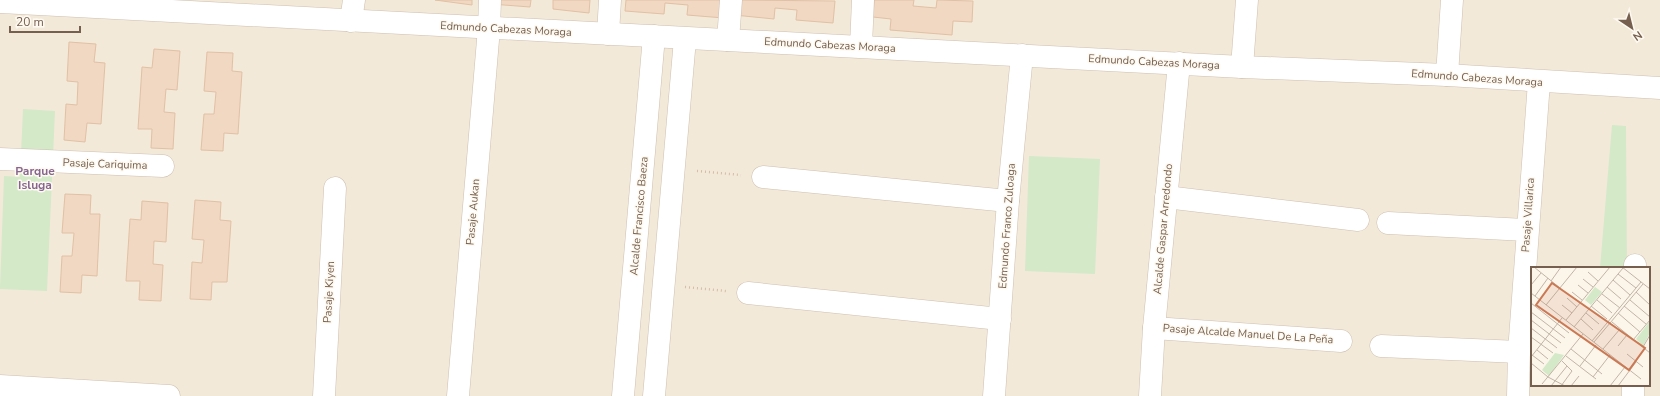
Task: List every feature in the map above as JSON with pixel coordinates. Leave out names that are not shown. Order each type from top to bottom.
[{"type":"street","name":"Pasaje Aukan","points":[[458,396],[489,28],[490,0]]},
{"type":"street","points":[[608,34],[610,0]]},
{"type":"street","points":[[728,40],[730,0]]},
{"type":"street","points":[[861,46],[863,0]]},
{"type":"street","points":[[1242,67],[1246,0]]},
{"type":"street","points":[[1447,75],[1452,0]]},
{"type":"street","name":"Edmundo Cabezas Moraga","points":[[0,2],[352,10],[489,28],[861,46],[1242,67],[1447,75],[1539,82],[1660,88]]},
{"type":"street","name":"Alcalde Francisco Baeza","points":[[623,396],[654,36]]},
{"type":"street","points":[[654,396],[685,38]]},
{"type":"street","name":"Edmundo Franco Zuloaga","points":[[994,396],[1008,201],[1022,55]]},
{"type":"street","name":"Alcalde Gaspar Arredondo","points":[[1150,396],[1154,328],[1179,63]]},
{"type":"street","name":"Pasaje Villarica","points":[[1518,396],[1519,352],[1527,230],[1539,82]]},
{"type":"street","name":"Pasaje Cariquima","points":[[0,159],[163,166]]},
{"type":"street","points":[[763,177],[1008,201]]},
{"type":"street","name":"Pasaje Kiyen","points":[[324,396],[335,188]]},
{"type":"street","points":[[1166,197],[1358,220]]},
{"type":"street","points":[[1388,223],[1527,230]]},
{"type":"street","points":[[748,293],[1000,319]]},
{"type":"street","name":"Pasaje Alcalde Manuel De La Peña","points":[[1154,328],[1341,340]]},
{"type":"street","points":[[1381,346],[1519,352]]},
{"type":"street","points":[[0,386],[24,392],[169,396]]},
{"type":"street","points":[[1633,396],[1634,386]]},
{"type":"path","points":[[674,170],[763,177]]},
{"type":"path","points":[[663,284],[748,293]]},
{"type":"shaded area","points":[[0,0],[1660,0],[1660,396],[0,396]]},
{"type":"green space","points":[[23,109],[55,111],[47,291],[0,289],[4,176],[20,177]]},
{"type":"green space","points":[[1612,125],[1626,126],[1627,267],[1600,267]]},
{"type":"green space","points":[[1029,156],[1100,159],[1095,274],[1025,271]]},
{"type":"building","points":[[435,0],[472,0],[472,5]]},
{"type":"building","points":[[491,0],[531,0],[530,7],[491,4]]},
{"type":"building","points":[[553,0],[590,0],[589,13],[553,9]]},
{"type":"building","points":[[626,0],[725,0],[724,18],[687,15],[688,5],[665,3],[664,14],[625,11]]},
{"type":"building","points":[[736,0],[835,1],[833,23],[796,20],[797,10],[775,8],[774,19],[734,15]]},
{"type":"building","points":[[874,0],[914,0],[913,6],[936,8],[937,0],[973,1],[972,22],[953,21],[952,35],[890,30],[891,19],[873,17]]},
{"type":"building","points":[[69,42],[96,44],[94,62],[105,63],[101,124],[87,123],[85,142],[64,140],[66,104],[77,105],[78,82],[67,81]]},
{"type":"building","points":[[154,49],[180,51],[177,90],[166,89],[164,112],[175,113],[173,149],[151,148],[152,129],[138,129],[142,67],[152,68]]},
{"type":"building","points":[[207,52],[233,53],[232,71],[242,72],[238,134],[224,133],[223,151],[201,150],[204,114],[214,114],[216,92],[204,91]]},
{"type":"building","points":[[65,194],[91,195],[90,214],[100,214],[97,276],[82,275],[81,293],[60,292],[62,256],[72,256],[74,233],[62,233]]},
{"type":"building","points":[[195,200],[221,202],[220,220],[231,221],[227,282],[212,282],[211,300],[190,299],[192,262],[202,263],[204,240],[192,239]]},
{"type":"building","points":[[142,201],[168,203],[166,242],[154,241],[153,264],[163,265],[161,301],[139,300],[140,281],[126,281],[130,219],[141,220]]},
{"type":"district","name":"Parque Isluga","points":[[35,178]]}]
